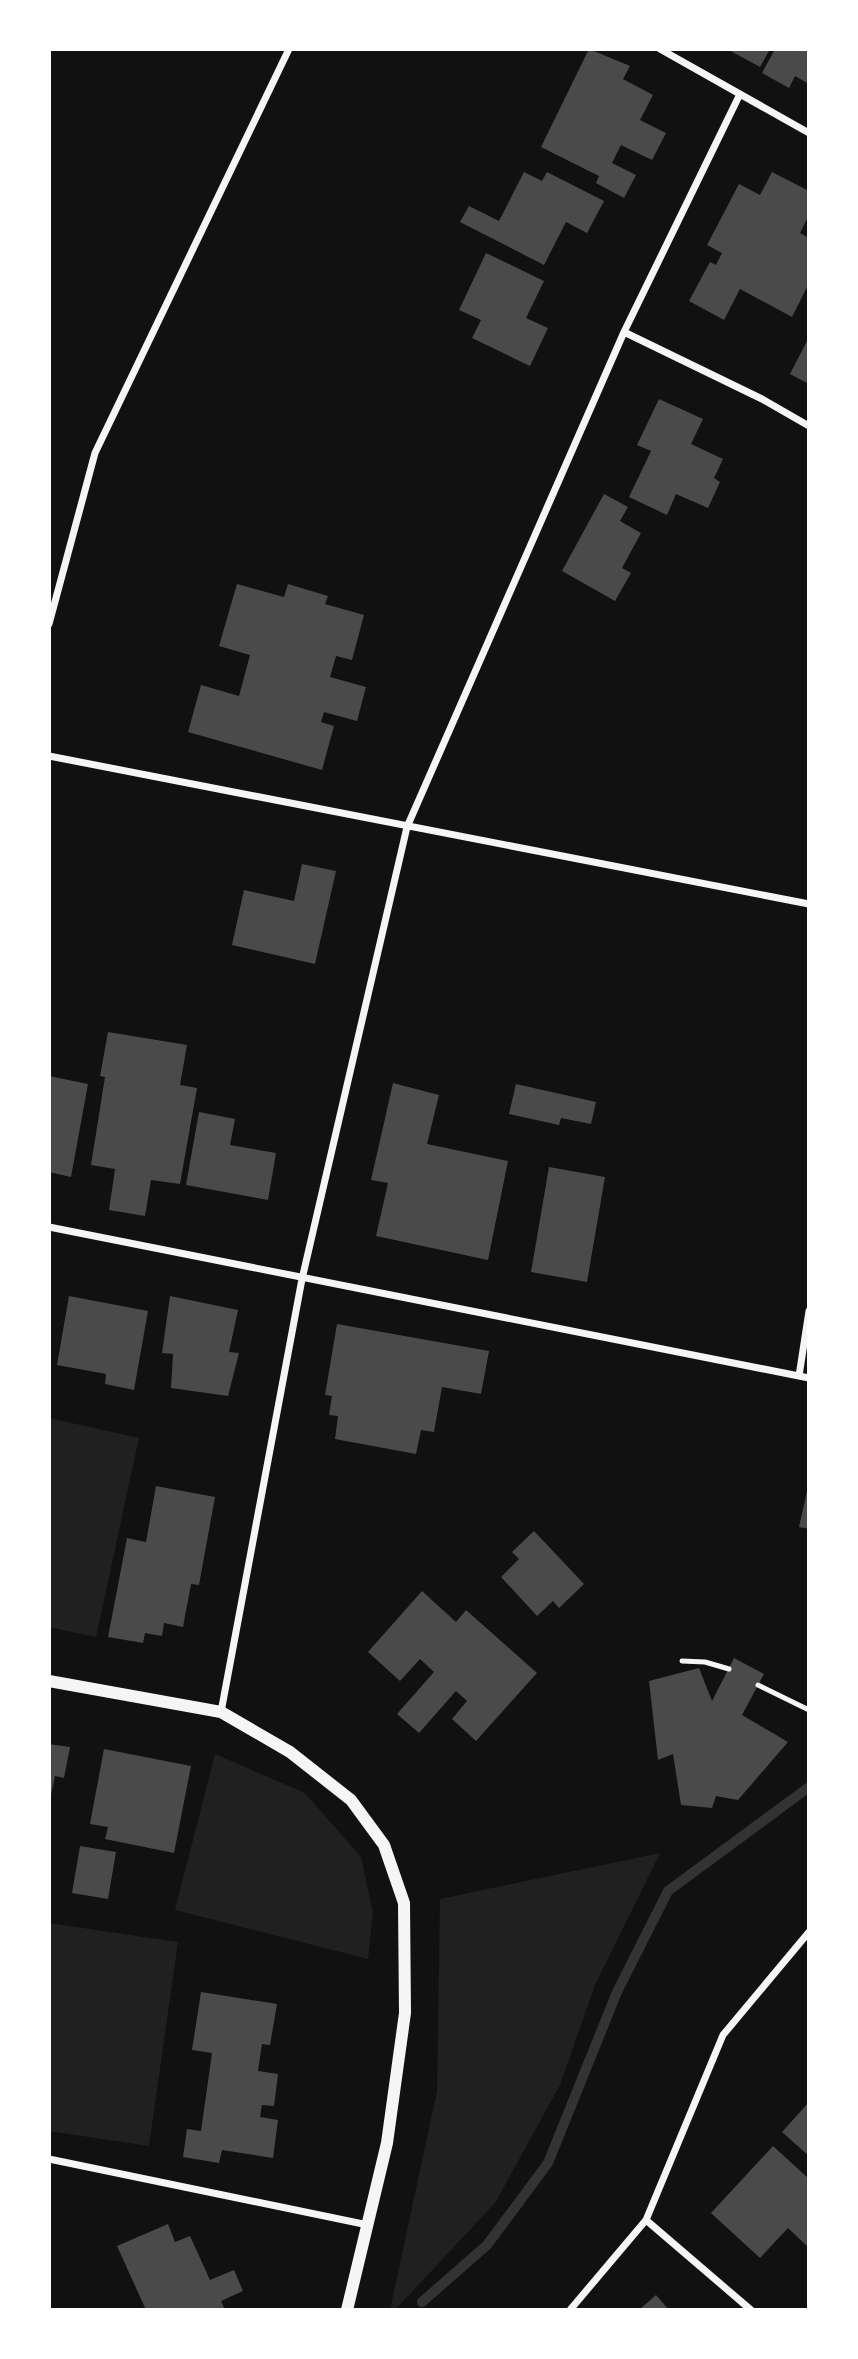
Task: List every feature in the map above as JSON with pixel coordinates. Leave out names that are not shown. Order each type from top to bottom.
[{"type":"street","points":[[49,624],[95,453],[289,49]]},
{"type":"street","points":[[660,49],[809,133]]},
{"type":"street","points":[[221,1712],[302,1279],[407,827],[624,332],[740,94]]},
{"type":"street","points":[[624,332],[762,399],[809,426]]},
{"type":"street","points":[[49,756],[809,904]]},
{"type":"street","points":[[49,1227],[809,1378]]},
{"type":"street","points":[[799,1376],[809,1311]]},
{"type":"street","points":[[49,1681],[221,1712],[290,1752],[351,1800],[384,1845],[404,1903],[405,2013],[387,2143],[347,2310]]},
{"type":"street","points":[[570,2310],[646,2220],[723,2035],[809,1932]]},
{"type":"street","points":[[49,2159],[368,2225]]},
{"type":"street","points":[[646,2220],[751,2310]]},
{"type":"lane","points":[[682,1661],[705,1662],[729,1669]]},
{"type":"lane","points":[[758,1685],[809,1710]]},
{"type":"shaded area","points":[[49,1418],[139,1438],[96,1637],[49,1627]]},
{"type":"shaded area","points":[[215,1754],[305,1793],[361,1857],[373,1913],[368,1959],[175,1910]]},
{"type":"shaded area","points":[[660,1853],[595,1985],[560,2085],[495,2203],[395,2310],[390,2310],[437,2091],[440,1899]]},
{"type":"shaded area","points":[[49,1923],[178,1942],[149,2146],[49,2131]]},
{"type":"building","points":[[589,49],[630,66],[623,79],[653,95],[640,120],[666,133],[652,160],[621,145],[612,163],[636,175],[624,198],[596,183],[599,176],[541,147]]},
{"type":"building","points":[[727,49],[770,49],[760,67]]},
{"type":"building","points":[[775,49],[809,49],[809,84],[795,76],[789,88],[762,73]]},
{"type":"building","points":[[524,172],[542,181],[547,172],[604,201],[587,233],[566,222],[544,265],[460,222],[469,206],[499,221]]},
{"type":"building","points":[[772,172],[809,191],[809,215],[800,233],[809,238],[809,283],[792,317],[740,289],[724,320],[689,301],[710,262],[716,265],[722,253],[707,245],[739,184],[760,195]]},
{"type":"building","points":[[486,253],[544,281],[526,318],[548,328],[530,366],[472,338],[481,320],[459,310]]},
{"type":"building","points":[[809,337],[809,384],[790,374]]},
{"type":"building","points":[[659,399],[703,419],[691,444],[723,459],[714,478],[720,482],[708,508],[676,494],[667,515],[629,497],[651,451],[637,445]]},
{"type":"building","points":[[604,494],[628,507],[620,521],[641,533],[622,568],[631,573],[615,601],[562,571]]},
{"type":"building","points":[[237,584],[284,597],[288,584],[328,596],[325,604],[364,615],[352,660],[336,656],[330,677],[366,687],[357,721],[324,712],[321,722],[334,726],[322,770],[188,732],[201,685],[239,696],[250,655],[219,646]]},
{"type":"building","points":[[302,864],[336,871],[315,964],[232,945],[244,890],[294,901]]},
{"type":"building","points":[[108,1032],[187,1045],[180,1085],[197,1088],[180,1184],[151,1180],[145,1216],[109,1210],[115,1169],[91,1165],[105,1077],[100,1076]]},
{"type":"building","points":[[49,1076],[88,1084],[71,1177],[49,1172]]},
{"type":"building","points":[[393,1083],[439,1095],[427,1144],[508,1161],[488,1260],[376,1236],[388,1183],[371,1180]]},
{"type":"building","points":[[516,1084],[596,1102],[591,1124],[561,1118],[559,1125],[509,1114]]},
{"type":"building","points":[[199,1112],[235,1119],[230,1145],[276,1153],[268,1200],[186,1185]]},
{"type":"building","points":[[549,1167],[605,1177],[587,1282],[531,1272]]},
{"type":"building","points":[[69,1296],[148,1311],[134,1390],[105,1384],[106,1374],[57,1365]]},
{"type":"building","points":[[170,1296],[238,1310],[229,1352],[239,1353],[228,1396],[171,1388],[173,1354],[162,1353]]},
{"type":"building","points":[[337,1324],[489,1351],[481,1394],[442,1387],[434,1432],[421,1430],[416,1454],[335,1439],[338,1416],[329,1415],[332,1396],[325,1395]]},
{"type":"building","points":[[156,1486],[215,1497],[199,1585],[191,1584],[183,1627],[164,1623],[162,1636],[145,1633],[143,1643],[108,1637],[127,1538],[146,1542]]},
{"type":"building","points":[[807,1491],[809,1492],[809,1529],[799,1527]]},
{"type":"building","points":[[534,1531],[584,1584],[559,1608],[553,1601],[537,1616],[501,1577],[519,1559],[512,1552]]},
{"type":"building","points":[[422,1591],[456,1622],[466,1610],[537,1673],[476,1741],[452,1719],[467,1701],[456,1691],[419,1733],[397,1714],[434,1672],[420,1659],[400,1681],[368,1652]]},
{"type":"building","points":[[734,1658],[764,1674],[742,1715],[788,1742],[738,1800],[716,1796],[712,1808],[681,1805],[673,1754],[658,1760],[649,1681],[699,1668],[712,1701]]},
{"type":"building","points":[[49,1744],[70,1747],[64,1778],[55,1776],[50,1799]]},
{"type":"building","points":[[104,1749],[191,1766],[174,1853],[105,1839],[108,1827],[90,1824]]},
{"type":"building","points":[[80,1846],[116,1852],[108,1899],[72,1893]]},
{"type":"building","points":[[201,1992],[277,2004],[270,2045],[262,2044],[258,2071],[278,2074],[274,2106],[262,2105],[260,2117],[278,2120],[273,2158],[222,2150],[219,2163],[183,2157],[187,2129],[201,2131],[212,2053],[192,2050]]},
{"type":"building","points":[[809,2102],[809,2156],[782,2132]]},
{"type":"building","points":[[773,2146],[809,2179],[809,2248],[788,2228],[760,2258],[711,2213]]},
{"type":"building","points":[[168,2224],[175,2242],[190,2236],[210,2280],[234,2270],[243,2291],[221,2301],[225,2310],[146,2310],[117,2246]]},
{"type":"building","points":[[656,2295],[669,2310],[639,2310]]},
{"type":"waterway","points":[[422,2302],[487,2245],[548,2163],[617,1992],[668,1891],[809,1787]]}]
